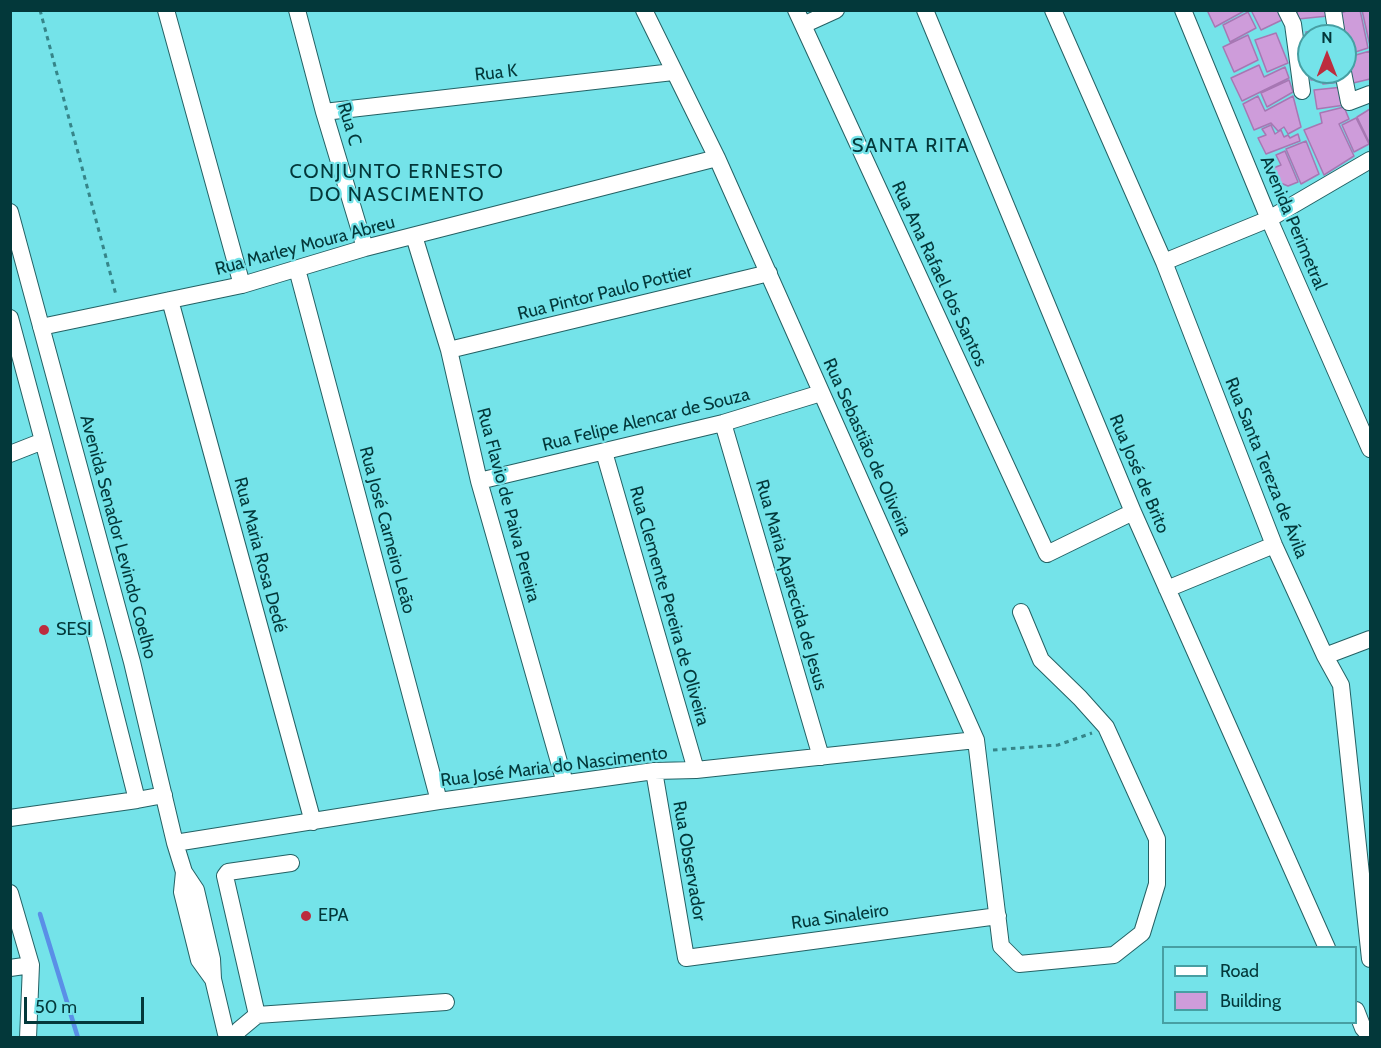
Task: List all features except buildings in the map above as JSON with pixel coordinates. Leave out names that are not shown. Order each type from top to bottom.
[{"type":"street","points":[[166,10],[242,285]]},
{"type":"street","name":"Rua C","points":[[297,10],[324,112],[365,248]]},
{"type":"street","name":"Rua Sebastião de Oliveira","points":[[644,10],[717,158],[976,740],[1001,946],[1019,964],[1114,954],[1142,933],[1157,884],[1157,839],[1106,727]]},
{"type":"street","points":[[799,18],[836,10]]},
{"type":"street","name":"Rua José de Brito","points":[[925,10],[1133,512],[1326,946]]},
{"type":"street","name":"Rua Santa Tereza de Ávila","points":[[1053,10],[1164,262],[1274,545],[1325,656],[1341,685],[1371,958]]},
{"type":"street","name":"Avenida Perimetral","points":[[1183,10],[1269,219],[1371,449]]},
{"type":"street","points":[[1286,10],[1293,24],[1302,91]]},
{"type":"street","name":"Rua Ana Rafael dos Santos","points":[[799,18],[1047,554],[1133,512]]},
{"type":"street","name":"Rua K","points":[[324,112],[673,72]]},
{"type":"street","points":[[1345,84],[1349,102],[1370,95]]},
{"type":"street","name":"Rua Marley Moura Abreu","points":[[41,327],[242,285],[365,248],[717,158]]},
{"type":"street","points":[[1164,262],[1269,219],[1371,160]]},
{"type":"street","name":"Avenida Senador Levindo Coelho","points":[[10,212],[132,662],[175,843],[184,873],[196,890],[227,1038]]},
{"type":"street","name":"Rua Flavio de Paiva Pereira","points":[[414,236],[449,350],[479,481],[565,783]]},
{"type":"street","name":"Rua José Carneiro Leão","points":[[297,269],[439,801]]},
{"type":"street","name":"Rua Pintor Paulo Pottier","points":[[449,350],[769,273]]},
{"type":"street","name":"Rua Maria Rosa Dedé","points":[[170,300],[313,822]]},
{"type":"street","points":[[11,325],[97,642],[137,800]]},
{"type":"street","name":"Rua Felipe Alencar de Souza","points":[[479,481],[723,423],[821,393]]},
{"type":"street","name":"Rua Maria Aparecida de Jesus","points":[[723,423],[821,757]]},
{"type":"street","points":[[10,454],[43,441]]},
{"type":"street","name":"Rua Clemente Pereira de Oliveira","points":[[604,452],[696,770]]},
{"type":"street","points":[[1167,589],[1274,545]]},
{"type":"street","points":[[1021,612],[1041,660],[1106,727]]},
{"type":"street","points":[[1325,656],[1371,639]]},
{"type":"street","name":"Rua José Maria do Nascimento","points":[[175,843],[439,801],[654,771],[696,770],[976,740]]},
{"type":"street","name":"Rua Observador","points":[[654,771],[686,958]]},
{"type":"street","points":[[10,818],[164,795]]},
{"type":"street","points":[[257,1015],[225,876],[228,872],[291,863]]},
{"type":"street","points":[[10,893],[31,965],[28,1038]]},
{"type":"street","name":"Rua Sinaleiro","points":[[686,958],[998,916]]},
{"type":"street","points":[[10,968],[31,965]]},
{"type":"street","points":[[234,1038],[239,1030],[257,1015],[446,1002]]},
{"type":"street","points":[[1357,1012],[1364,1028],[1371,1036]]},
{"type":"path","points":[[40,10],[120,311]]},
{"type":"path","points":[[976,740],[992,750],[1058,745],[1106,727]]},
{"type":"waterway","points":[[40,914],[78,1038]]},
{"type":"place","name":"SESI","points":[[44,630]]},
{"type":"place","name":"EPA","points":[[306,916]]},
{"type":"district","name":"SANTA RITA","points":[[911,146]]},
{"type":"district","name":"CONJUNTO ERNESTO DO NASCIMENTO","points":[[397,184]]}]
